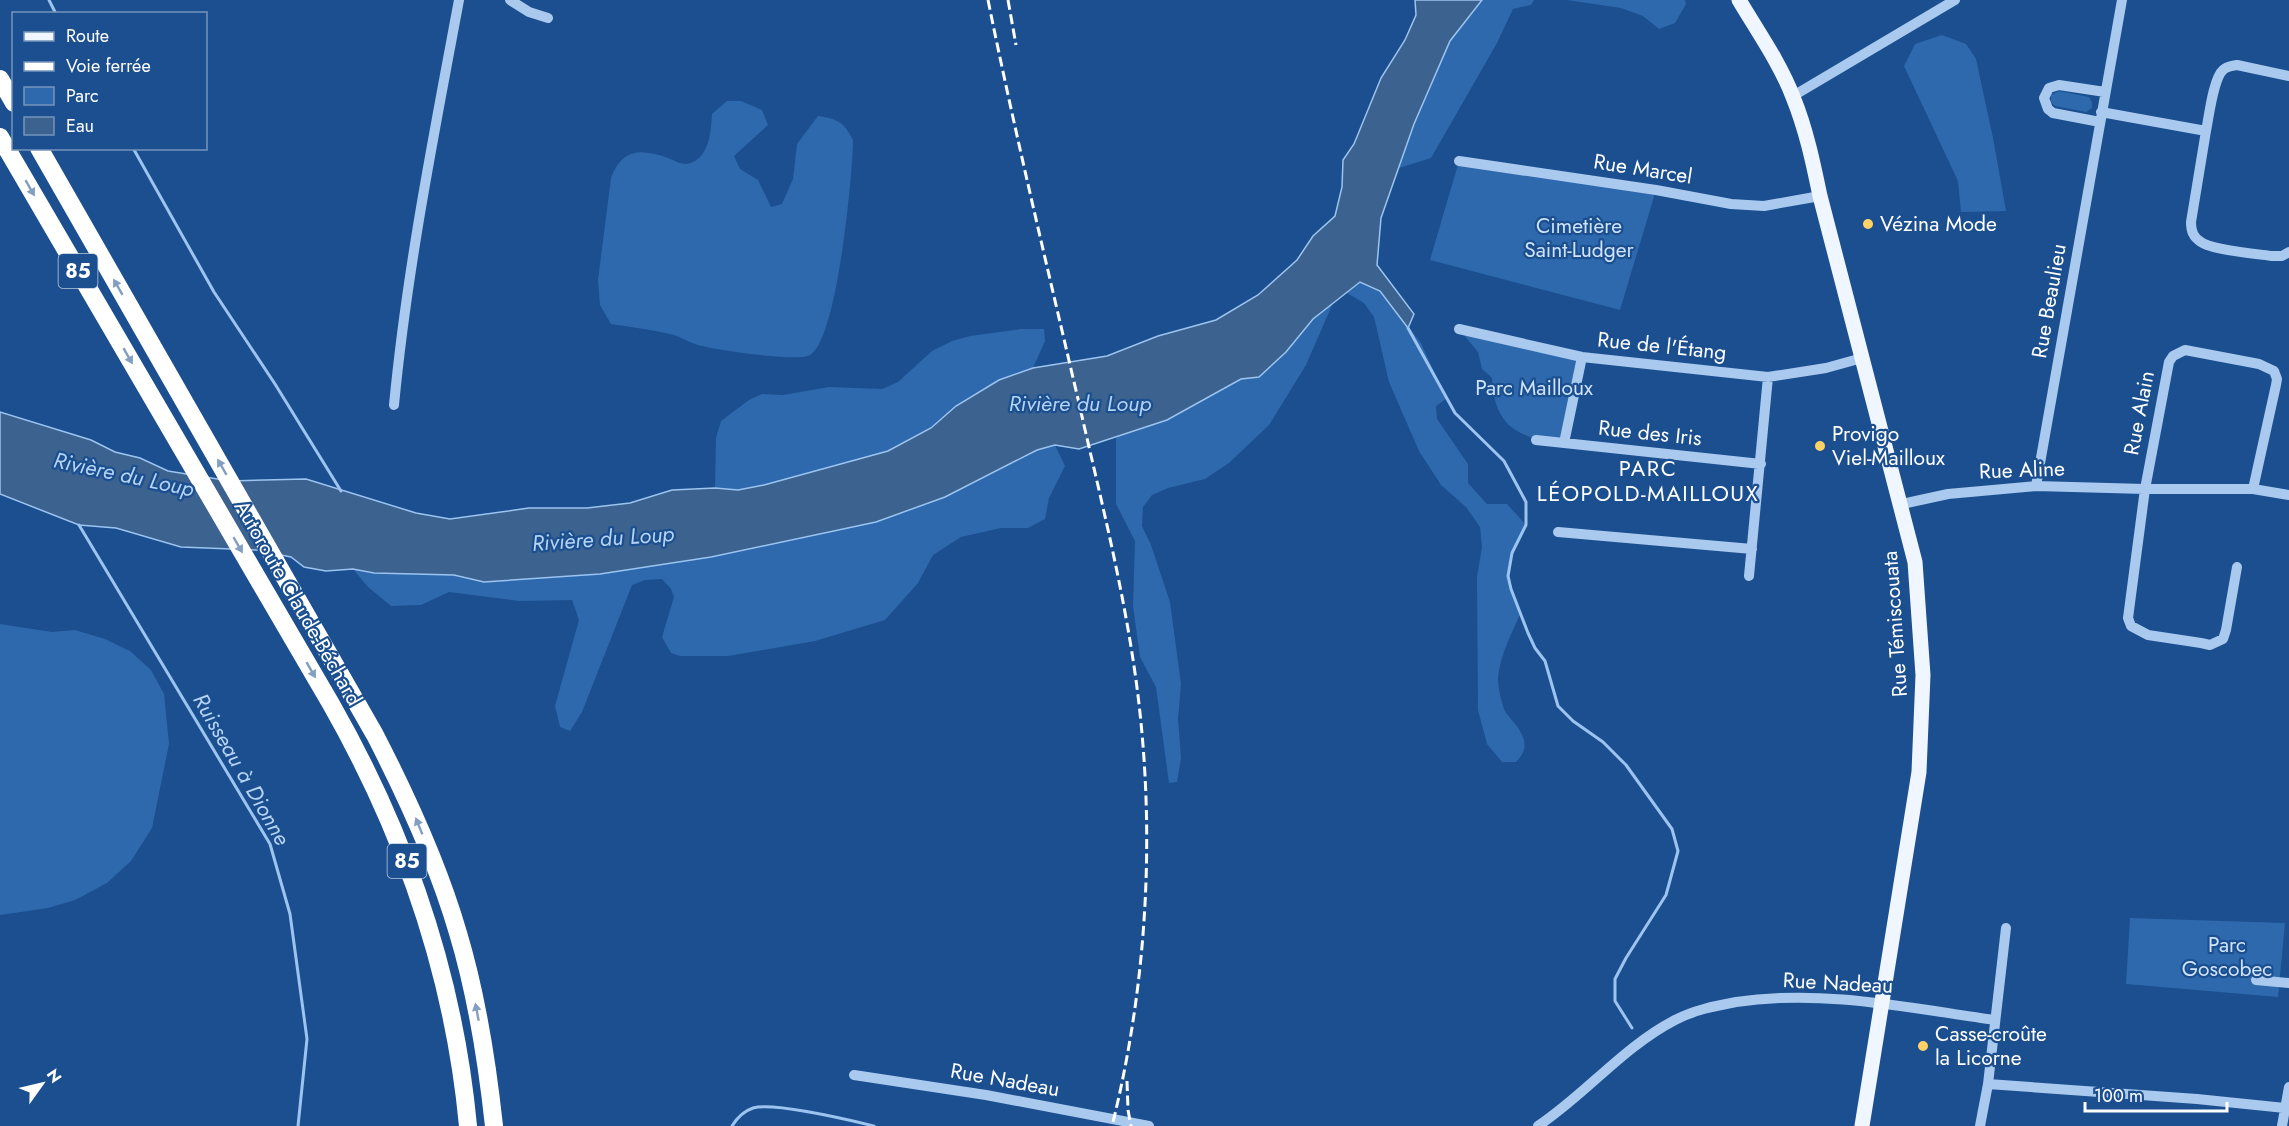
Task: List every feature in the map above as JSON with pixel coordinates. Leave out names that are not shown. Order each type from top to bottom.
[{"type":"highway","points":[[0,79],[12,100]]},
{"type":"highway","name":"Autoroute Claude-Béchard","points":[[0,138],[366,768],[395,832],[418,893],[448,1002],[462,1071],[468,1126]]},
{"type":"highway","name":"Autoroute Claude-Béchard","points":[[40,150],[380,744],[414,814],[434,861],[458,932],[482,1038],[494,1126]]},
{"type":"highway","points":[[418,893],[446,1023],[460,1126]]},
{"type":"highway","points":[[482,1038],[499,1126]]},
{"type":"main road","name":"Rue Témiscouata","points":[[1739,0],[1793,96],[1807,136],[1820,196],[1902,504],[1915,562],[1923,675],[1919,772],[1862,1126]]},
{"type":"street","points":[[394,405],[397,367],[434,135],[459,0]]},
{"type":"street","points":[[510,0],[530,12],[548,18]]},
{"type":"street","points":[[1793,96],[1954,0]]},
{"type":"street","name":"Rue Beaulieu","points":[[2036,486],[2122,0]]},
{"type":"street","points":[[2289,76],[2237,65],[2223,70],[2218,78],[2206,131],[2191,222],[2194,236],[2206,245],[2272,256],[2282,256],[2289,252]]},
{"type":"street","points":[[2105,92],[2059,85],[2049,88],[2044,98],[2048,109],[2053,113],[2206,131]]},
{"type":"street","name":"Rue Marcel","points":[[1459,161],[1656,189],[1731,204],[1764,206],[1820,196]]},
{"type":"street","name":"Rue de l'Étang","points":[[1459,328],[1582,357],[1767,376],[1826,368],[1862,358]]},
{"type":"street","name":"Rue Alain","points":[[2145,489],[2169,362],[2173,356],[2185,350],[2259,364],[2274,371],[2276,385],[2253,489]]},
{"type":"street","points":[[1564,443],[1582,357]]},
{"type":"street","points":[[1749,576],[1761,464],[1767,376]]},
{"type":"street","name":"Rue des Iris","points":[[1536,441],[1761,464]]},
{"type":"street","name":"Rue Aline","points":[[1902,504],[1948,494],[2036,486],[2145,489]]},
{"type":"street","points":[[2236,567],[2226,630],[2223,639],[2218,643],[2210,645],[2148,635],[2131,626],[2128,618],[2145,489],[2253,489],[2289,495]]},
{"type":"street","points":[[1558,532],[1752,549]]},
{"type":"street","points":[[1980,1126],[1988,1084],[2006,928]]},
{"type":"street","points":[[2256,980],[2289,983]]},
{"type":"street","name":"Rue Nadeau","points":[[1538,1126],[1559,1112],[1640,1042],[1675,1019],[1705,1007],[1751,1000],[1805,997],[1881,1003],[1995,1020]]},
{"type":"street","name":"Rue Nadeau","points":[[855,1075],[986,1095],[1149,1126]]},
{"type":"street","points":[[1988,1084],[2197,1099],[2285,1108]]},
{"type":"street","points":[[2282,1126],[2289,1087]]},
{"type":"green space","points":[[1482,0],[1534,0],[1531,5],[1513,9],[1497,43],[1431,158],[1399,168],[1414,124],[1450,41]]},
{"type":"green space","points":[[1567,0],[1685,0],[1686,4],[1675,23],[1659,29],[1643,16],[1621,8]]},
{"type":"green space","points":[[1942,35],[1966,44],[1976,59],[2006,211],[1961,212],[1958,181],[1904,66],[1915,44]]},
{"type":"green space","points":[[2059,91],[2089,97],[2092,108],[2086,112],[2055,106],[2051,102],[2051,95]]},
{"type":"green space","points":[[727,101],[741,101],[762,110],[768,125],[734,156],[740,169],[758,180],[771,207],[782,204],[793,179],[797,144],[818,116],[840,122],[853,140],[846,220],[835,292],[827,323],[818,345],[808,356],[770,356],[718,349],[695,344],[674,335],[611,324],[600,305],[598,280],[611,178],[615,168],[626,156],[641,152],[684,164],[694,162],[704,152],[707,145],[712,114]]},
{"type":"green space","name":"Cimetière Saint-Ludger","points":[[1459,161],[1656,190],[1620,310],[1430,260]]},
{"type":"green space","points":[[1360,282],[1380,291],[1421,343],[1446,399],[1436,406],[1437,419],[1468,464],[1468,483],[1487,504],[1507,504],[1526,525],[1515,549],[1510,568],[1512,587],[1521,612],[1504,653],[1498,678],[1503,707],[1523,737],[1524,749],[1516,762],[1502,762],[1487,744],[1478,710],[1477,577],[1482,547],[1480,527],[1466,507],[1441,485],[1419,451],[1389,382],[1374,317],[1364,303],[1347,293]]},
{"type":"green space","points":[[1333,303],[1306,365],[1269,425],[1229,463],[1205,479],[1168,488],[1152,495],[1143,507],[1142,526],[1151,545],[1170,602],[1181,684],[1178,719],[1181,758],[1177,782],[1169,783],[1156,687],[1140,657],[1133,606],[1135,541],[1116,504],[1116,437],[1167,420],[1241,379],[1259,377],[1286,352],[1313,319]]},
{"type":"green space","points":[[1021,329],[1044,329],[1045,341],[1033,368],[999,380],[956,406],[931,428],[888,451],[764,485],[738,490],[715,488],[716,438],[721,421],[749,400],[762,394],[783,395],[829,387],[882,389],[898,382],[932,351],[952,341],[970,336]]},
{"type":"green space","name":"Parc Mailloux","points":[[1459,329],[1582,357],[1564,443],[1522,434],[1504,419],[1494,395],[1492,378],[1482,369],[1478,352]]},
{"type":"green space","points":[[1055,445],[1065,466],[1049,498],[1045,519],[1028,528],[1001,528],[961,537],[933,555],[918,583],[885,620],[815,641],[728,656],[680,656],[671,653],[662,637],[674,597],[671,589],[662,579],[645,580],[632,585],[582,712],[570,731],[560,727],[555,706],[579,620],[572,600],[519,601],[449,592],[421,605],[391,606],[368,587],[353,569],[374,573],[454,575],[484,582],[600,574],[711,557],[876,522],[945,497],[1037,450]]},
{"type":"green space","points":[[0,624],[52,632],[75,630],[105,639],[130,651],[151,670],[164,694],[169,744],[152,828],[131,861],[107,883],[75,900],[48,908],[0,915]]},
{"type":"green space","name":"Parc Goscobec","points":[[2130,918],[2285,923],[2278,997],[2126,984]]},
{"type":"water","name":"Rivière du Loup","points":[[1415,0],[1482,0],[1450,41],[1414,124],[1381,218],[1377,265],[1414,314],[1408,328],[1380,291],[1360,282],[1313,319],[1286,352],[1259,377],[1241,379],[1167,420],[1079,449],[1055,445],[1037,450],[945,497],[876,522],[711,557],[600,574],[484,582],[454,575],[374,573],[353,569],[326,571],[304,567],[291,557],[256,550],[181,547],[116,528],[79,525],[0,494],[0,412],[91,440],[115,452],[140,458],[168,471],[230,481],[306,479],[416,513],[450,519],[529,508],[587,508],[630,503],[672,490],[715,488],[738,490],[888,451],[931,428],[956,406],[999,380],[1033,368],[1107,356],[1158,336],[1216,320],[1258,295],[1297,260],[1313,236],[1335,216],[1342,187],[1343,160],[1354,144],[1381,78],[1405,40],[1416,15]]},
{"type":"waterway","points":[[49,0],[55,12]]},
{"type":"waterway","points":[[134,150],[214,292],[275,384],[341,491]]},
{"type":"waterway","points":[[1408,328],[1455,413],[1504,461],[1526,502],[1526,525],[1512,553],[1508,576],[1528,633],[1535,648],[1545,661],[1558,706],[1573,721],[1603,742],[1626,765],[1672,829],[1678,851],[1666,895],[1615,979],[1615,1001],[1632,1028]]},
{"type":"waterway","name":"Ruisseau à Dionne","points":[[79,525],[270,844],[290,914],[307,1039],[298,1126]]},
{"type":"waterway","points":[[732,1126],[747,1111],[763,1107],[812,1112],[874,1126]]},
{"type":"railway","points":[[988,0],[1020,150],[1102,504],[1131,644],[1136,680],[1146,791],[1145,904],[1134,1016],[1112,1126]]},
{"type":"railway","points":[[1008,0],[1016,45]]},
{"type":"railway","points":[[1127,1081],[1131,1126]]},
{"type":"place","name":"Vézina Mode","points":[[1868,224]]},
{"type":"place","name":"Provigo Viel-Mailloux","points":[[1820,446]]},
{"type":"place","name":"Casse-croûte la Licorne","points":[[1923,1046]]},
{"type":"district","name":"PARC LÉOPOLD-MAILLOUX","points":[[1648,480]]}]
